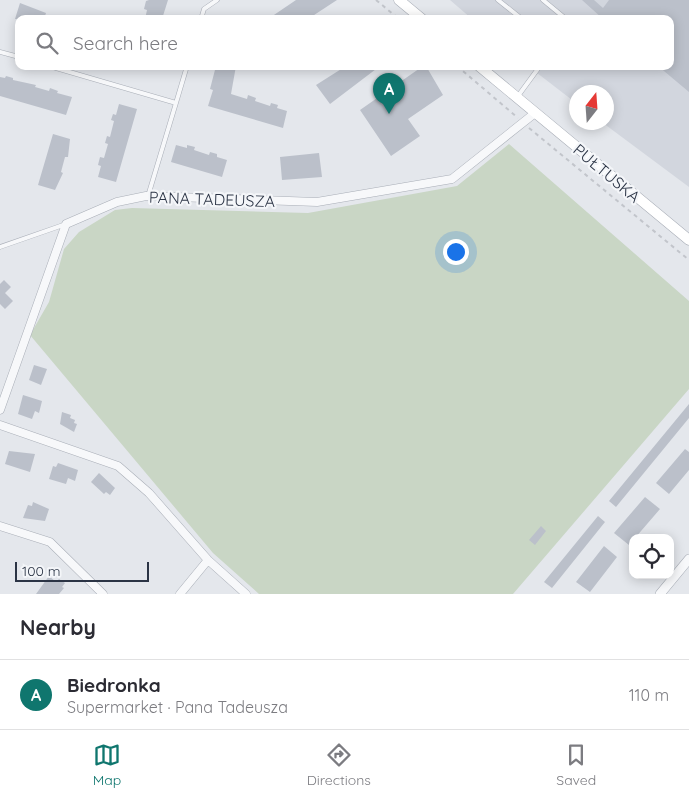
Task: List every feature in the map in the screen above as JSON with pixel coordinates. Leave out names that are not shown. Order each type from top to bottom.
[{"type":"main road","points":[[399,0],[417,15]]},
{"type":"main road","name":"PUŁTUSKA","points":[[484,70],[689,240]]},
{"type":"street","name":"PANA TADEUSZA","points":[[66,224],[117,202],[148,196],[317,202],[452,179],[524,124],[535,113]]},
{"type":"street","points":[[0,410],[66,224]]},
{"type":"street","points":[[0,425],[118,466],[149,493],[208,560],[246,594]]},
{"type":"street","points":[[0,526],[50,542],[103,594]]},
{"type":"street","points":[[662,594],[689,559]]},
{"type":"street","points":[[180,594],[208,560]]},
{"type":"lane","points":[[202,15],[204,9],[216,0]]},
{"type":"lane","points":[[498,0],[517,15]]},
{"type":"lane","points":[[543,0],[561,15]]},
{"type":"lane","points":[[0,52],[15,56]]},
{"type":"lane","points":[[63,70],[176,103]]},
{"type":"lane","points":[[148,196],[186,70]]},
{"type":"lane","points":[[516,98],[537,70]]},
{"type":"lane","points":[[0,247],[66,224]]},
{"type":"path","points":[[376,0],[394,15]]},
{"type":"path","points":[[462,70],[689,260]]},
{"type":"shaded area","points":[[450,0],[689,0],[689,187],[612,130],[614,130],[614,85],[569,85],[569,98],[533,70],[674,70],[674,15],[467,15]]},
{"type":"green space","points":[[509,144],[689,301],[689,389],[513,594],[259,594],[213,553],[30,335],[49,302],[64,249],[79,232],[115,210],[132,208],[308,213],[457,186]]},
{"type":"building","points":[[168,0],[163,15],[146,15],[147,10],[144,9],[146,1]]},
{"type":"building","points":[[296,0],[337,0],[314,15],[274,15]]},
{"type":"building","points":[[582,0],[594,0],[603,8],[609,0],[689,0],[689,92],[663,70],[674,70],[674,15],[599,15]]},
{"type":"building","points":[[20,3],[46,13],[45,15],[16,15]]},
{"type":"building","points":[[215,70],[235,70],[231,94],[247,99],[248,95],[256,98],[255,101],[270,106],[271,103],[278,105],[277,108],[287,111],[283,128],[208,106],[213,90],[210,89]]},
{"type":"building","points":[[340,70],[375,70],[330,104],[316,85]]},
{"type":"building","points":[[417,70],[428,70],[443,95],[408,119],[420,136],[391,156],[360,110]]},
{"type":"building","points":[[6,76],[49,91],[50,88],[58,91],[57,93],[72,97],[66,115],[0,96],[0,77],[5,78]]},
{"type":"building","points":[[119,104],[137,109],[116,182],[98,177],[101,166],[98,165],[100,157],[104,158],[108,144],[105,143],[107,136],[110,137],[114,121],[111,120],[113,114],[116,115]]},
{"type":"building","points":[[53,134],[70,139],[68,157],[65,157],[61,172],[63,173],[55,190],[38,185]]},
{"type":"building","points":[[176,145],[187,148],[187,145],[195,147],[194,150],[209,155],[210,152],[217,154],[217,157],[227,160],[222,177],[171,162]]},
{"type":"building","points":[[319,153],[322,177],[282,180],[280,157]]},
{"type":"building","points":[[4,280],[11,287],[5,293],[13,301],[5,309],[0,304],[0,284]]},
{"type":"building","points":[[34,365],[47,369],[41,385],[29,380]]},
{"type":"building","points":[[23,395],[42,401],[39,413],[35,411],[32,419],[18,414]]},
{"type":"building","points":[[689,404],[689,418],[616,507],[609,501]]},
{"type":"building","points":[[62,412],[71,415],[70,418],[75,420],[74,423],[77,424],[74,432],[60,424]]},
{"type":"building","points":[[685,449],[689,452],[689,470],[669,494],[656,483]]},
{"type":"building","points":[[9,451],[35,454],[30,472],[5,464]]},
{"type":"building","points":[[58,463],[78,470],[75,481],[68,478],[66,484],[49,479],[53,466],[56,467]]},
{"type":"building","points":[[99,473],[115,488],[110,495],[106,492],[104,494],[91,482]]},
{"type":"building","points":[[645,497],[660,509],[638,534],[629,534],[629,545],[614,533]]},
{"type":"building","points":[[33,502],[49,509],[45,521],[23,518],[28,505],[32,506]]},
{"type":"building","points":[[598,516],[605,522],[552,588],[544,582]]},
{"type":"building","points":[[541,526],[546,531],[535,545],[529,540]]},
{"type":"building","points":[[604,546],[617,557],[590,592],[576,582]]},
{"type":"building","points":[[49,576],[56,582],[59,579],[65,583],[62,587],[64,588],[59,594],[36,594]]},
{"type":"place","name":"Biedronka","points":[[389,114]]}]
